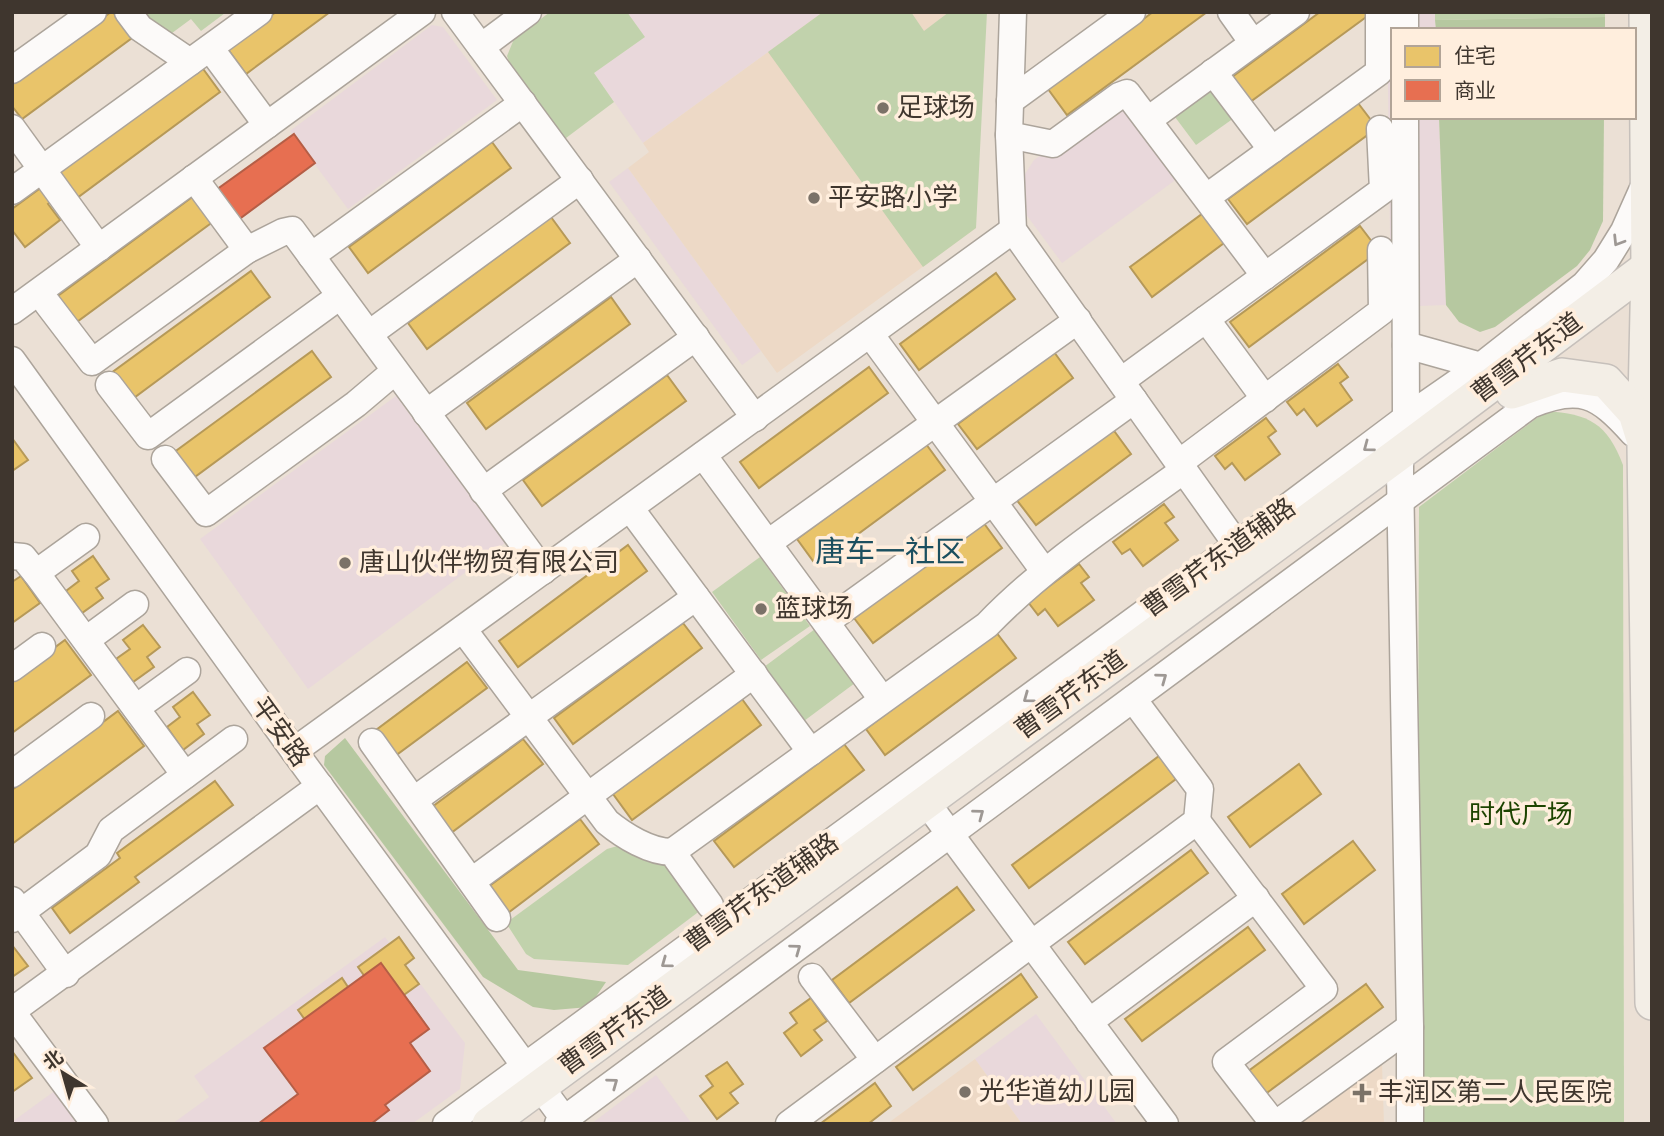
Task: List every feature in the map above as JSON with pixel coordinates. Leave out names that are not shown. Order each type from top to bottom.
[{"type":"main road","points":[[1646,12],[1650,277],[1644,445],[1652,1003]]},
{"type":"main road","name":"曹雪芹东道","points":[[489,1124],[547,1100],[942,825],[1512,392],[1650,277]]},
{"type":"main road","name":"曹雪芹东道","points":[[521,1124],[547,1100],[1400,477],[1650,277]]},
{"type":"main road","points":[[1512,392],[1562,375],[1606,381],[1635,413],[1644,445]]},
{"type":"street","points":[[12,70],[93,12]]},
{"type":"street","points":[[128,12],[140,29],[200,55],[267,125]]},
{"type":"street","points":[[12,311],[422,12]]},
{"type":"street","points":[[455,12],[755,418]]},
{"type":"street","points":[[481,47],[528,12]]},
{"type":"street","points":[[1013,12],[1009,135],[1013,230],[1237,545]]},
{"type":"street","points":[[1010,101],[1132,12]]},
{"type":"street","points":[[1231,12],[1253,43]]},
{"type":"street","points":[[1148,120],[1296,12]]},
{"type":"street","points":[[1392,13],[1403,28]]},
{"type":"street","points":[[1207,197],[1379,72],[1392,13]]},
{"type":"street","points":[[12,191],[200,55],[245,16]]},
{"type":"street","points":[[1213,72],[1272,150]]},
{"type":"street","points":[[1009,135],[1052,144],[1127,93],[1265,276]]},
{"type":"street","points":[[311,256],[523,103]]},
{"type":"street","points":[[1405,119],[1406,418],[1400,477],[1410,1124]]},
{"type":"street","points":[[12,128],[99,248]]},
{"type":"street","points":[[826,622],[993,501],[1127,391],[1206,319],[1383,190],[1380,129]]},
{"type":"street","points":[[194,178],[247,250]]},
{"type":"street","points":[[369,334],[580,180]]},
{"type":"street","name":"曹雪芹东道辅路","points":[[446,1124],[547,1100],[1237,545],[1406,418],[1481,366],[1584,285],[1624,231],[1648,180]]},
{"type":"street","points":[[47,303],[92,362],[247,250],[292,230],[542,571]]},
{"type":"street","points":[[294,751],[1013,230]]},
{"type":"street","points":[[463,629],[607,822],[617,830],[661,852],[672,852],[987,625],[1044,570],[1382,311],[1381,250]]},
{"type":"street","points":[[426,413],[638,259]]},
{"type":"street","points":[[109,385],[148,436],[340,296]]},
{"type":"street","points":[[1206,319],[1265,399]]},
{"type":"street","points":[[768,543],[1077,320]]},
{"type":"street","points":[[870,334],[1044,570]]},
{"type":"street","points":[[483,491],[695,337]]},
{"type":"street","points":[[1406,345],[1481,366]]},
{"type":"street","name":"平安路","points":[[12,360],[547,1100]]},
{"type":"street","points":[[164,459],[206,513],[396,372]]},
{"type":"street","points":[[1159,1122],[1089,1022],[942,825],[1133,699],[1400,477],[1530,405],[1551,396],[1571,393],[1594,398],[1615,413],[1644,445]]},
{"type":"street","points":[[703,455],[882,699]]},
{"type":"street","points":[[630,508],[811,752]]},
{"type":"street","points":[[36,573],[86,537]]},
{"type":"street","points":[[12,556],[23,557],[36,573],[185,775]]},
{"type":"street","points":[[414,800],[696,597]]},
{"type":"street","points":[[86,640],[135,604]]},
{"type":"street","points":[[12,668],[42,646]]},
{"type":"street","points":[[136,708],[187,671]]},
{"type":"street","points":[[472,881],[754,674]]},
{"type":"street","points":[[1133,699],[1200,789],[1197,821],[1324,989],[1226,1062],[1275,1124],[1410,1027]]},
{"type":"street","points":[[12,774],[91,716]]},
{"type":"street","points":[[66,974],[15,910],[98,855],[111,830],[234,739]]},
{"type":"street","points":[[372,742],[497,918]]},
{"type":"street","points":[[95,1124],[12,1012],[320,786]]},
{"type":"street","points":[[789,1124],[1197,821]]},
{"type":"street","points":[[672,852],[710,905]]},
{"type":"street","points":[[1089,1022],[1256,898]]},
{"type":"street","points":[[812,976],[875,1060]]},
{"type":"shaded area","points":[[627,12],[823,12],[643,143],[594,73],[645,37]]},
{"type":"shaded area","name":"平安路小学","points":[[823,12],[949,12],[925,31],[976,228],[777,373],[628,168],[649,152],[643,143]]},
{"type":"shaded area","points":[[1387,12],[1435,12],[1436,28],[1391,28],[1391,119],[1439,119],[1446,305],[1391,307]]},
{"type":"shaded area","points":[[432,25],[443,27],[497,100],[348,209],[290,131]]},
{"type":"shaded area","points":[[1121,101],[1176,167],[1174,181],[1062,263],[1022,209],[1019,192],[1025,174],[1034,160]]},
{"type":"shaded area","points":[[628,168],[761,351],[742,365],[609,182]]},
{"type":"shaded area","points":[[396,396],[505,543],[308,689],[200,539]]},
{"type":"shaded area","points":[[385,937],[465,1043],[460,1089],[412,1124],[172,1124],[209,1097],[194,1076]]},
{"type":"shaded area","points":[[1036,1014],[1117,1124],[1022,1124],[975,1059]]},
{"type":"shaded area","name":"光华道幼儿园","points":[[975,1059],[1022,1124],[887,1124]]},
{"type":"shaded area","name":"丰润区第二人民医院","points":[[1382,1063],[1384,1124],[1299,1124]]},
{"type":"shaded area","points":[[656,1075],[692,1124],[591,1124]]},
{"type":"shaded area","points":[[56,1090],[81,1124],[12,1124],[12,1122]]},
{"type":"green space","points":[[137,12],[225,13],[201,31],[191,19],[168,36]]},
{"type":"green space","points":[[550,12],[627,12],[645,37],[594,73],[614,102],[562,141],[513,74],[507,56],[514,39]]},
{"type":"green space","points":[[823,12],[911,12],[924,31],[949,12],[987,12],[976,228],[923,267],[768,52]]},
{"type":"green space","points":[[1435,12],[1605,12],[1605,17],[1435,20]]},
{"type":"green space","points":[[1605,17],[1605,28],[1436,28],[1435,20]]},
{"type":"green space","points":[[1210,85],[1234,118],[1196,145],[1172,113]]},
{"type":"green space","points":[[1439,119],[1604,119],[1603,221],[1590,250],[1577,266],[1495,327],[1480,332],[1459,322],[1446,305]]},
{"type":"green space","name":"时代广场","points":[[1546,411],[1574,415],[1595,423],[1610,439],[1623,465],[1624,1124],[1417,1124],[1419,507]]},
{"type":"green space","name":"篮球场","points":[[760,557],[810,626],[761,660],[712,592]]},
{"type":"green space","points":[[815,629],[855,683],[804,721],[764,667]]},
{"type":"green space","points":[[345,738],[518,970],[606,982],[589,1007],[554,1010],[533,1007],[483,977],[324,765],[325,756]]},
{"type":"green space","points":[[628,843],[666,864],[701,910],[628,965],[534,959],[526,954],[506,923],[607,849]]},
{"type":"building: 住宅","points":[[111,12],[132,38],[22,119],[12,106],[12,84]]},
{"type":"building: 住宅","points":[[276,12],[330,12],[246,74],[227,48]]},
{"type":"building: 住宅","points":[[1153,12],[1207,12],[1067,115],[1048,89]]},
{"type":"building: 住宅","points":[[1320,12],[1373,12],[1246,105],[1228,80]]},
{"type":"building: 住宅","points":[[201,66],[220,92],[77,198],[57,172]]},
{"type":"building: 住宅","points":[[1358,103],[1377,128],[1247,224],[1228,199]]},
{"type":"building: 住宅","points":[[492,142],[511,168],[368,273],[349,247]]},
{"type":"building: 住宅","points":[[46,184],[56,197],[48,204],[60,220],[25,247],[12,230],[12,209]]},
{"type":"building: 住宅","points":[[195,195],[214,221],[70,327],[51,301]]},
{"type":"building: 住宅","points":[[1206,211],[1228,240],[1152,297],[1130,267]]},
{"type":"building: 住宅","points":[[551,217],[570,243],[427,349],[408,323]]},
{"type":"building: 住宅","points":[[1360,226],[1379,251],[1249,347],[1230,322]]},
{"type":"building: 住宅","points":[[251,271],[270,297],[127,403],[107,376]]},
{"type":"building: 住宅","points":[[996,273],[1015,299],[919,370],[900,344]]},
{"type":"building: 住宅","points":[[611,297],[630,324],[486,429],[467,403]]},
{"type":"building: 住宅","points":[[312,351],[331,377],[188,482],[169,456]]},
{"type":"building: 住宅","points":[[1054,352],[1073,378],[977,449],[958,424]]},
{"type":"building: 住宅","points":[[1338,364],[1348,377],[1340,383],[1352,400],[1317,426],[1304,409],[1297,415],[1287,402]]},
{"type":"building: 住宅","points":[[869,367],[888,393],[759,488],[740,462]]},
{"type":"building: 住宅","points":[[667,375],[686,401],[542,506],[523,480]]},
{"type":"building: 住宅","points":[[1266,418],[1276,431],[1268,437],[1280,454],[1245,480],[1232,463],[1225,469],[1215,456]]},
{"type":"building: 住宅","points":[[1112,428],[1131,454],[1036,525],[1016,499]]},
{"type":"building: 住宅","points":[[12,438],[28,460],[12,471]]},
{"type":"building: 住宅","points":[[926,444],[945,470],[816,565],[797,539]]},
{"type":"building: 住宅","points":[[1164,504],[1174,517],[1165,523],[1178,540],[1143,566],[1130,549],[1122,554],[1113,542]]},
{"type":"building: 住宅","points":[[983,522],[1002,548],[873,643],[854,618]]},
{"type":"building: 住宅","points":[[628,545],[647,571],[518,667],[499,641]]},
{"type":"building: 住宅","points":[[93,556],[109,579],[96,588],[103,598],[82,613],[66,591],[79,581],[72,571]]},
{"type":"building: 住宅","points":[[1079,564],[1089,577],[1081,583],[1094,600],[1058,626],[1045,609],[1038,615],[1028,602]]},
{"type":"building: 住宅","points":[[21,576],[40,603],[12,623],[12,582]]},
{"type":"building: 住宅","points":[[683,623],[702,648],[573,744],[554,718]]},
{"type":"building: 住宅","points":[[143,625],[160,647],[147,657],[154,667],[133,682],[116,659],[130,649],[123,640]]},
{"type":"building: 住宅","points":[[996,632],[1016,658],[885,755],[866,729]]},
{"type":"building: 住宅","points":[[65,640],[91,675],[12,733],[12,679]]},
{"type":"building: 住宅","points":[[467,662],[487,688],[391,759],[372,733]]},
{"type":"building: 住宅","points":[[193,692],[210,715],[197,724],[204,734],[183,750],[167,727],[180,717],[173,707]]},
{"type":"building: 住宅","points":[[742,699],[761,725],[632,820],[613,794]]},
{"type":"building: 住宅","points":[[118,711],[144,746],[12,844],[12,790]]},
{"type":"building: 住宅","points":[[523,739],[543,764],[447,836],[428,810]]},
{"type":"building: 住宅","points":[[844,744],[864,770],[734,867],[714,841]]},
{"type":"building: 住宅","points":[[1159,756],[1176,779],[1029,888],[1012,865]]},
{"type":"building: 住宅","points":[[1299,764],[1321,794],[1250,847],[1228,817]]},
{"type":"building: 住宅","points":[[215,781],[233,805],[135,877],[139,882],[70,933],[52,908],[120,858],[117,853]]},
{"type":"building: 住宅","points":[[580,819],[599,844],[504,916],[484,890]]},
{"type":"building: 住宅","points":[[1353,841],[1375,870],[1304,924],[1282,894]]},
{"type":"building: 住宅","points":[[1191,850],[1208,873],[1085,964],[1068,942]]},
{"type":"building: 住宅","points":[[957,887],[974,910],[849,1003],[832,980]]},
{"type":"building: 住宅","points":[[1248,927],[1265,950],[1142,1041],[1125,1019]]},
{"type":"building: 住宅","points":[[399,937],[414,958],[405,965],[419,984],[397,1000],[403,1009],[410,1003],[428,1029],[371,1070],[353,1045],[361,1039],[355,1030],[336,1044],[322,1025],[313,1031],[298,1010],[342,978],[354,996],[370,984],[358,967]]},
{"type":"building: 住宅","points":[[12,945],[28,966],[12,977]]},
{"type":"building: 住宅","points":[[1021,974],[1037,997],[913,1090],[896,1067]]},
{"type":"building: 住宅","points":[[1366,984],[1383,1007],[1260,1098],[1243,1075]]},
{"type":"building: 住宅","points":[[811,998],[827,1021],[814,1030],[822,1040],[801,1056],[784,1033],[797,1023],[790,1013]]},
{"type":"building: 住宅","points":[[12,1051],[32,1078],[12,1092]]},
{"type":"building: 住宅","points":[[727,1062],[743,1084],[730,1093],[738,1103],[717,1119],[700,1096],[713,1086],[706,1076]]},
{"type":"building: 住宅","points":[[875,1083],[891,1106],[868,1124],[820,1124]]},
{"type":"building: 商业","points":[[294,134],[315,163],[238,220],[216,190]]},
{"type":"building: 商业","points":[[381,963],[429,1029],[410,1043],[430,1071],[385,1105],[389,1110],[371,1124],[258,1124],[298,1094],[264,1048]]},
{"type":"place","name":"足球场","points":[[883,108]]},
{"type":"place","name":"平安路小学","points":[[814,198]]},
{"type":"place","name":"唐山伙伴物贸有限公司","points":[[345,563]]},
{"type":"place","name":"篮球场","points":[[761,609]]},
{"type":"place","name":"光华道幼儿园","points":[[965,1092]]},
{"type":"place","name":"丰润区第二人民医院","points":[[1362,1093]]},
{"type":"district","name":"唐车一社区","points":[[890,553]]}]
